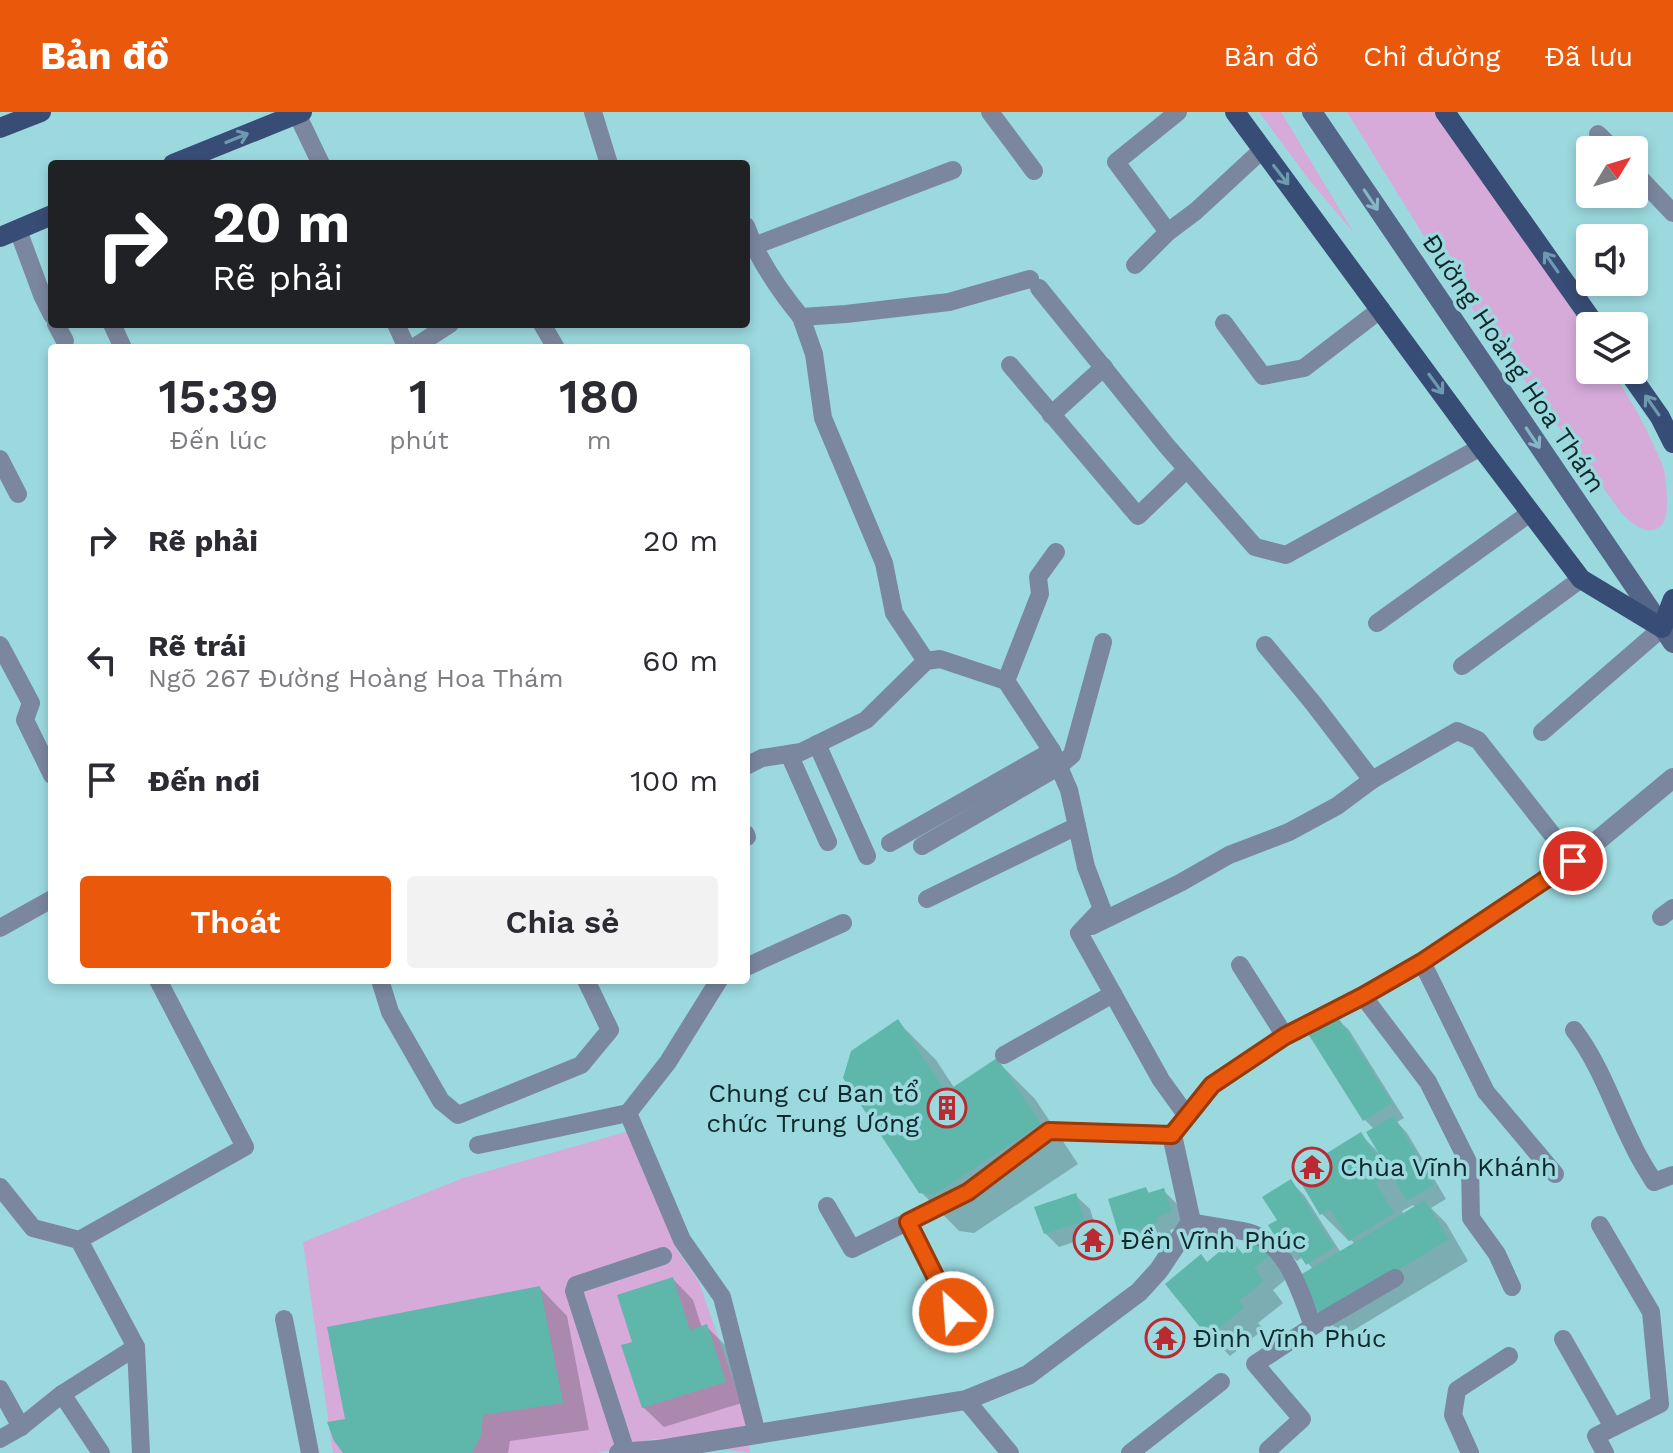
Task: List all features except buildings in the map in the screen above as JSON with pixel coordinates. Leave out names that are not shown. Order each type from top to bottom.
[{"type":"main road","points":[[0,128],[41,112]]},
{"type":"main road","points":[[1235,112],[1581,579],[1669,629],[1673,599]]},
{"type":"main road","name":"Đường Hoàng Hoa Thám","points":[[1312,112],[1669,629]]},
{"type":"main road","points":[[1445,112],[1586,312]]},
{"type":"main road","points":[[183,160],[300,113]]},
{"type":"main road","points":[[9,233],[48,217]]},
{"type":"main road","points":[[1637,384],[1660,417],[1673,443]]},
{"type":"street","points":[[622,1452],[659,1451],[966,1400],[1028,1375],[1139,1292],[1159,1270],[1191,1222],[1172,1135],[1212,1085],[1285,1036],[1422,962],[1573,861],[1673,778]]},
{"type":"lane","points":[[593,112],[608,160]]},
{"type":"lane","points":[[990,112],[1034,171]]},
{"type":"lane","points":[[1168,232],[1116,162],[1178,112]]},
{"type":"lane","points":[[300,113],[319,160]]},
{"type":"lane","points":[[1135,265],[1262,150]]},
{"type":"lane","points":[[754,246],[953,170]]},
{"type":"lane","points":[[1648,187],[1673,213]]},
{"type":"lane","points":[[9,233],[48,307]]},
{"type":"lane","points":[[750,236],[766,270],[801,317],[814,354],[823,418],[884,563],[894,613],[926,661]]},
{"type":"lane","points":[[801,317],[949,302],[1034,283],[1255,547],[1286,555],[1481,447]]},
{"type":"lane","points":[[1224,323],[1263,376],[1304,368],[1381,309]]},
{"type":"lane","points":[[417,344],[443,328]]},
{"type":"lane","points":[[1010,365],[1138,516],[1187,469]]},
{"type":"lane","points":[[1051,415],[1104,367]]},
{"type":"lane","points":[[0,459],[18,494]]},
{"type":"lane","points":[[1377,623],[1530,513]]},
{"type":"lane","points":[[1006,681],[1040,594],[1038,577],[1056,552]]},
{"type":"lane","points":[[1462,666],[1581,579]]},
{"type":"lane","points":[[1542,732],[1669,629]]},
{"type":"lane","points":[[890,843],[1055,759],[1072,755],[1103,642]]},
{"type":"lane","points":[[0,645],[31,703],[25,720],[48,767]]},
{"type":"lane","points":[[1265,645],[1372,780]]},
{"type":"lane","points":[[750,764],[762,758],[801,752],[866,720],[926,661],[940,659],[1006,681],[1055,759],[1069,790],[1086,867],[1102,909],[1079,933]]},
{"type":"lane","points":[[1079,933],[1229,855],[1289,832],[1337,806],[1372,780],[1457,731],[1478,740],[1573,861]]},
{"type":"lane","points":[[817,744],[867,856]]},
{"type":"lane","points":[[789,754],[828,842]]},
{"type":"lane","points":[[922,846],[1055,759]]},
{"type":"lane","points":[[927,899],[1077,826]]},
{"type":"lane","points":[[0,928],[48,901]]},
{"type":"lane","points":[[750,965],[843,923]]},
{"type":"lane","points":[[1079,933],[1161,1080],[1187,1116]]},
{"type":"lane","points":[[1422,962],[1486,1092],[1555,1174]]},
{"type":"lane","points":[[1240,965],[1285,1036]]},
{"type":"lane","points":[[1,1190],[33,1228],[79,1240],[245,1147],[160,984]]},
{"type":"lane","points":[[381,984],[390,1012],[441,1101],[458,1115],[581,1065],[610,1030],[588,984]]},
{"type":"lane","points":[[478,1145],[628,1113],[668,1062],[717,984]]},
{"type":"lane","points":[[1004,1055],[1113,994]]},
{"type":"lane","points":[[1363,996],[1428,1082],[1470,1166],[1471,1218],[1497,1254],[1512,1287]]},
{"type":"lane","points":[[1574,1030],[1599,1071],[1633,1146],[1654,1182],[1673,1175]]},
{"type":"lane","points":[[628,1113],[682,1240],[722,1297],[757,1434]]},
{"type":"lane","points":[[827,1206],[852,1249],[968,1192],[1049,1131],[1172,1135]]},
{"type":"lane","points":[[908,1222],[953,1312]]},
{"type":"lane","points":[[1191,1222],[1249,1233],[1276,1247],[1294,1279],[1313,1326]]},
{"type":"lane","points":[[1600,1225],[1651,1312],[1660,1404],[1596,1436],[1605,1453]]},
{"type":"lane","points":[[79,1240],[136,1347],[141,1453]]},
{"type":"lane","points":[[622,1452],[574,1291],[576,1285],[663,1256]]},
{"type":"lane","points":[[1270,1453],[1268,1450],[1302,1419],[1255,1364],[1395,1278]]},
{"type":"lane","points":[[284,1319],[310,1453]]},
{"type":"lane","points":[[1563,1339],[1613,1427]]},
{"type":"lane","points":[[0,1439],[21,1427],[62,1394],[136,1347]]},
{"type":"lane","points":[[1470,1453],[1453,1415],[1457,1390],[1509,1356]]},
{"type":"lane","points":[[1130,1453],[1221,1382]]},
{"type":"lane","points":[[0,1389],[21,1427]]},
{"type":"lane","points":[[62,1394],[101,1453]]},
{"type":"lane","points":[[966,1400],[1010,1453]]},
{"type":"shaded area","points":[[1259,112],[1281,112],[1354,233],[1310,181]]},
{"type":"shaded area","points":[[1347,112],[1441,112],[1576,316],[1576,384],[1620,384],[1640,417],[1664,469],[1667,509],[1661,526],[1655,530],[1642,528],[1629,521],[1620,511],[1450,278]]},
{"type":"shaded area","points":[[629,1131],[676,1248],[699,1282],[742,1406],[750,1453],[653,1439],[598,1453],[333,1453],[303,1242],[463,1178]]},
{"type":"place","name":"Chung cư Ban tổ chức Trung Ương","points":[[947,1108]]},
{"type":"place","name":"Chùa Vĩnh Khánh","points":[[1312,1167]]},
{"type":"place","name":"Đền Vĩnh Phúc","points":[[1093,1240]]},
{"type":"place","name":"Đình Vĩnh Phúc","points":[[1165,1338]]},
{"type":"route","points":[[953,1312],[908,1222],[968,1192],[1049,1131],[1172,1135],[1212,1085],[1285,1036],[1422,962],[1573,861]]}]
